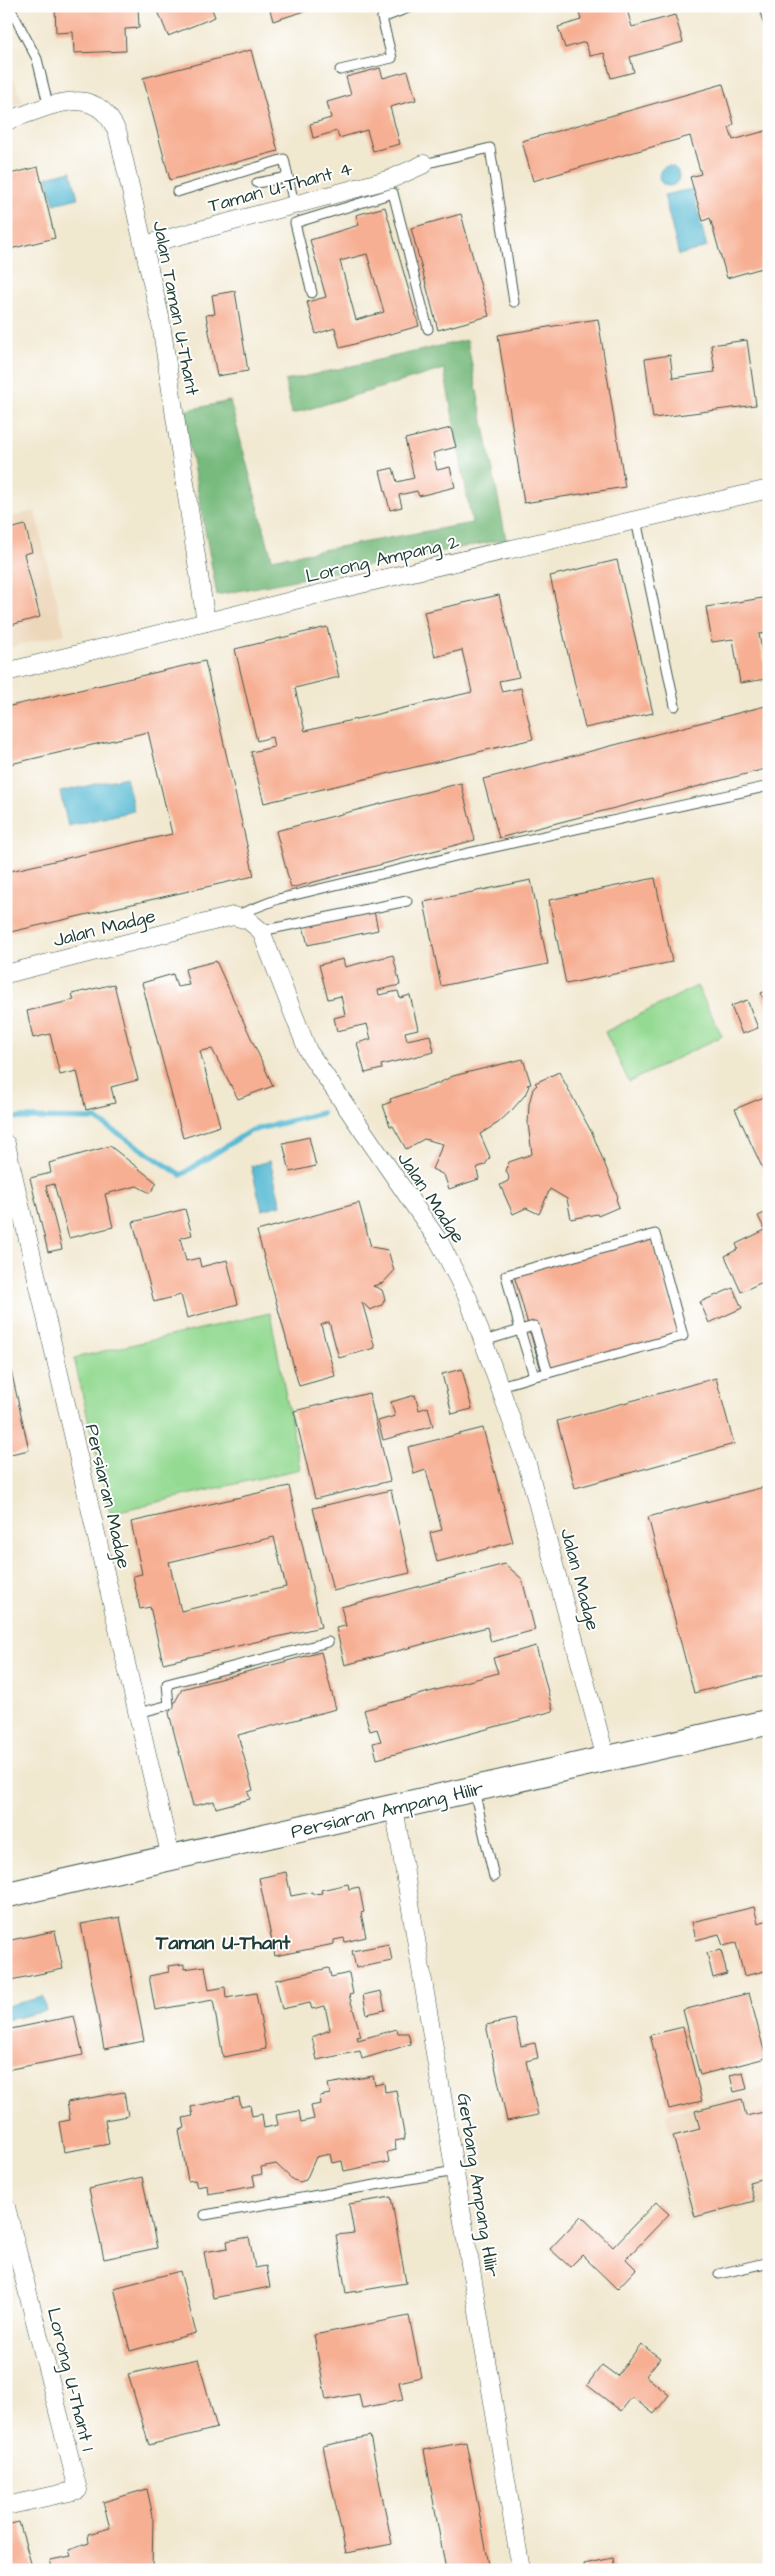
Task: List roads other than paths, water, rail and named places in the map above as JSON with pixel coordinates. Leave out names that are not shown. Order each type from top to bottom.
[{"type":"street","name":"Jalan Taman U-Thant","points":[[6,121],[69,100],[88,101],[102,108],[112,119],[118,134],[160,318],[206,622]]},
{"type":"street","name":"Taman U-Thant 4","points":[[144,245],[294,204],[392,186],[424,164]]},
{"type":"street","name":"Lorong Ampang 2","points":[[6,672],[206,622],[769,489]]},
{"type":"street","points":[[233,916],[248,920],[261,931]]},
{"type":"street","name":"Jalan Madge","points":[[6,974],[233,916]]},
{"type":"street","name":"Jalan Madge","points":[[261,931],[308,1051],[440,1243],[468,1298],[529,1472],[606,1759]]},
{"type":"street","name":"Persiaran Madge","points":[[6,1144],[171,1858]]},
{"type":"street","name":"Persiaran Ampang Hilir","points":[[6,1895],[769,1722]]},
{"type":"street","name":"Gerbang Ampang Hilir","points":[[394,1807],[521,2570]]},
{"type":"street","name":"Lorong U-Thant 1","points":[[6,2207],[78,2490],[6,2506]]},
{"type":"lane","points":[[10,6],[37,59],[49,108]]},
{"type":"lane","points":[[340,70],[392,58],[382,18],[413,6]]},
{"type":"lane","points":[[424,164],[490,148],[514,302]]},
{"type":"lane","points":[[177,192],[284,159],[294,204]]},
{"type":"lane","points":[[258,183],[288,177]]},
{"type":"lane","points":[[312,293],[295,223],[392,186],[428,328]]},
{"type":"lane","points":[[636,520],[675,706]]},
{"type":"lane","points":[[233,916],[287,897],[468,853],[769,786]]},
{"type":"lane","points":[[261,931],[407,901]]},
{"type":"lane","points":[[500,1386],[683,1336],[655,1234],[506,1275],[534,1376]]},
{"type":"lane","points":[[484,1341],[534,1326],[548,1373]]},
{"type":"lane","points":[[138,1714],[169,1705],[168,1684],[328,1642]]},
{"type":"lane","points":[[474,1789],[494,1877]]},
{"type":"lane","points":[[205,2215],[455,2171]]},
{"type":"lane","points":[[719,2274],[769,2262]]},
{"type":"water","points":[[669,166],[676,169],[679,176],[676,183],[669,186],[662,183],[659,176],[662,169]]},
{"type":"water","points":[[71,171],[78,198],[54,204],[47,177]]},
{"type":"water","points":[[692,189],[707,247],[679,255],[664,195]]},
{"type":"water","points":[[126,777],[134,811],[68,826],[60,792]]},
{"type":"water","points":[[270,1161],[281,1205],[262,1210],[251,1166]]},
{"type":"water","points":[[43,1997],[46,2011],[6,2020],[6,2006]]},
{"type":"waterway","points":[[18,1118],[96,1119],[181,1175],[250,1131],[322,1113]]},
{"type":"district","name":"Taman U-Thant","points":[[223,1942]]}]
